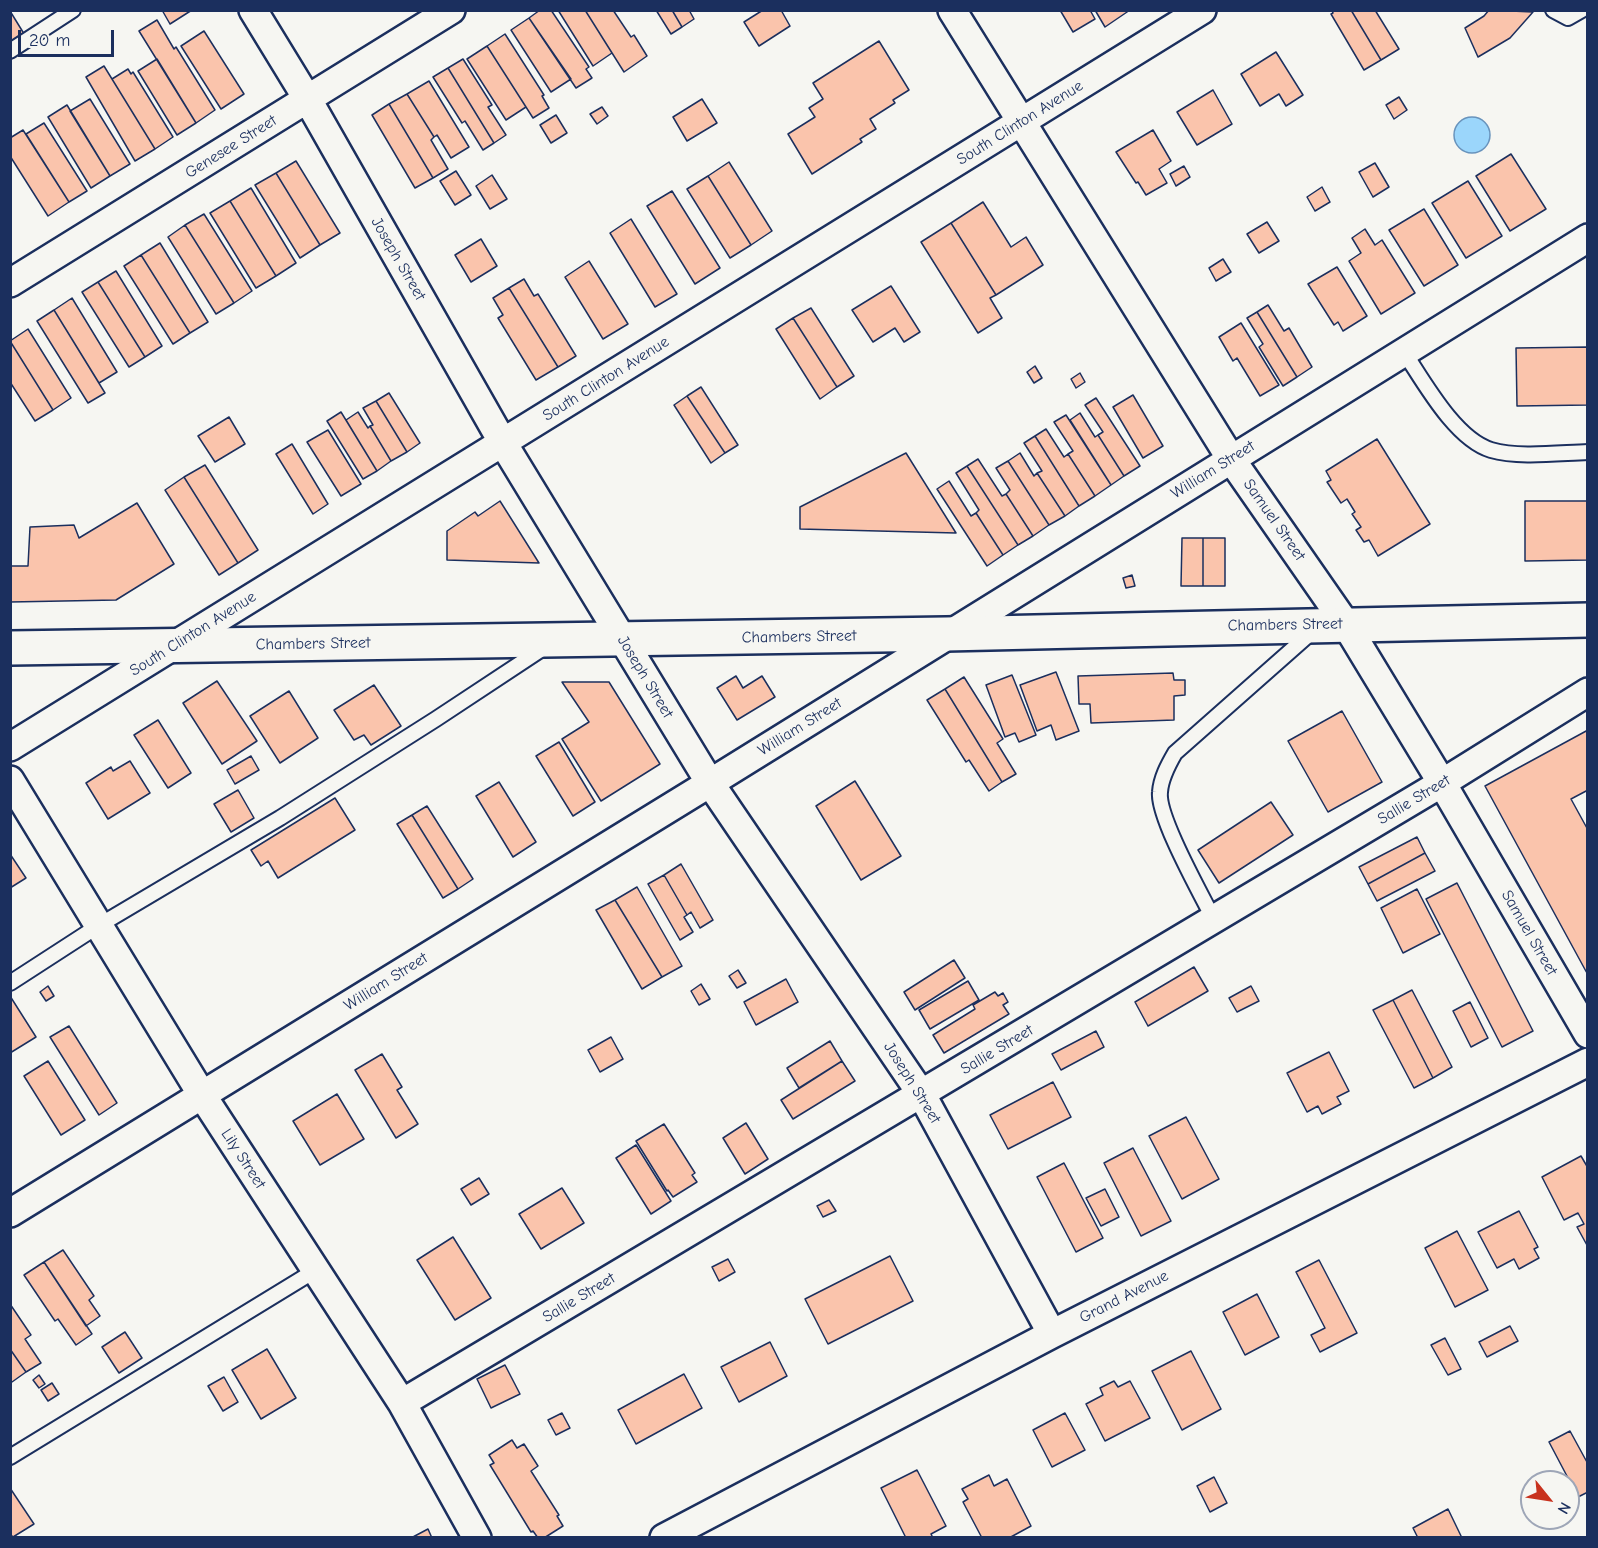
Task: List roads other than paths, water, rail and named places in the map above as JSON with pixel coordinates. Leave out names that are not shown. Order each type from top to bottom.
[{"type":"street","name":"Joseph Street","points":[[253,10],[308,100],[503,443],[710,783],[922,1095],[1052,1334]]},
{"type":"street","name":"Genesee Street","points":[[10,283],[451,10]]},
{"type":"street","name":"Samuel Street","points":[[952,10],[1334,624],[1442,783],[1587,1034]]},
{"type":"street","name":"South Clinton Avenue","points":[[10,747],[1202,10]]},
{"type":"street","name":"William Street","points":[[10,1213],[710,783],[1587,238]]},
{"type":"street","name":"Chambers Street","points":[[10,648],[623,640],[1587,620]]},
{"type":"street","name":"Sallie Street","points":[[402,1403],[1214,920],[1442,783],[1587,692]]},
{"type":"street","name":"Lily Street","points":[[10,780],[202,1095],[402,1403],[477,1538]]},
{"type":"street","name":"Grand Avenue","points":[[664,1538],[1052,1334],[1587,1062]]},
{"type":"lane","points":[[10,51],[73,10]]},
{"type":"lane","points":[[1553,10],[1568,18],[1582,10]]},
{"type":"lane","points":[[1404,352],[1442,410],[1472,441],[1491,450],[1518,453],[1587,452]]},
{"type":"lane","points":[[1214,920],[1163,816],[1160,793],[1165,770],[1175,753],[1244,690],[1334,624]]},
{"type":"lane","points":[[10,983],[98,926],[280,818],[554,641]]},
{"type":"lane","points":[[10,1457],[316,1270]]},
{"type":"water","points":[[1472,117],[1484,123],[1490,135],[1484,147],[1472,153],[1460,147],[1454,135],[1460,123]]}]
